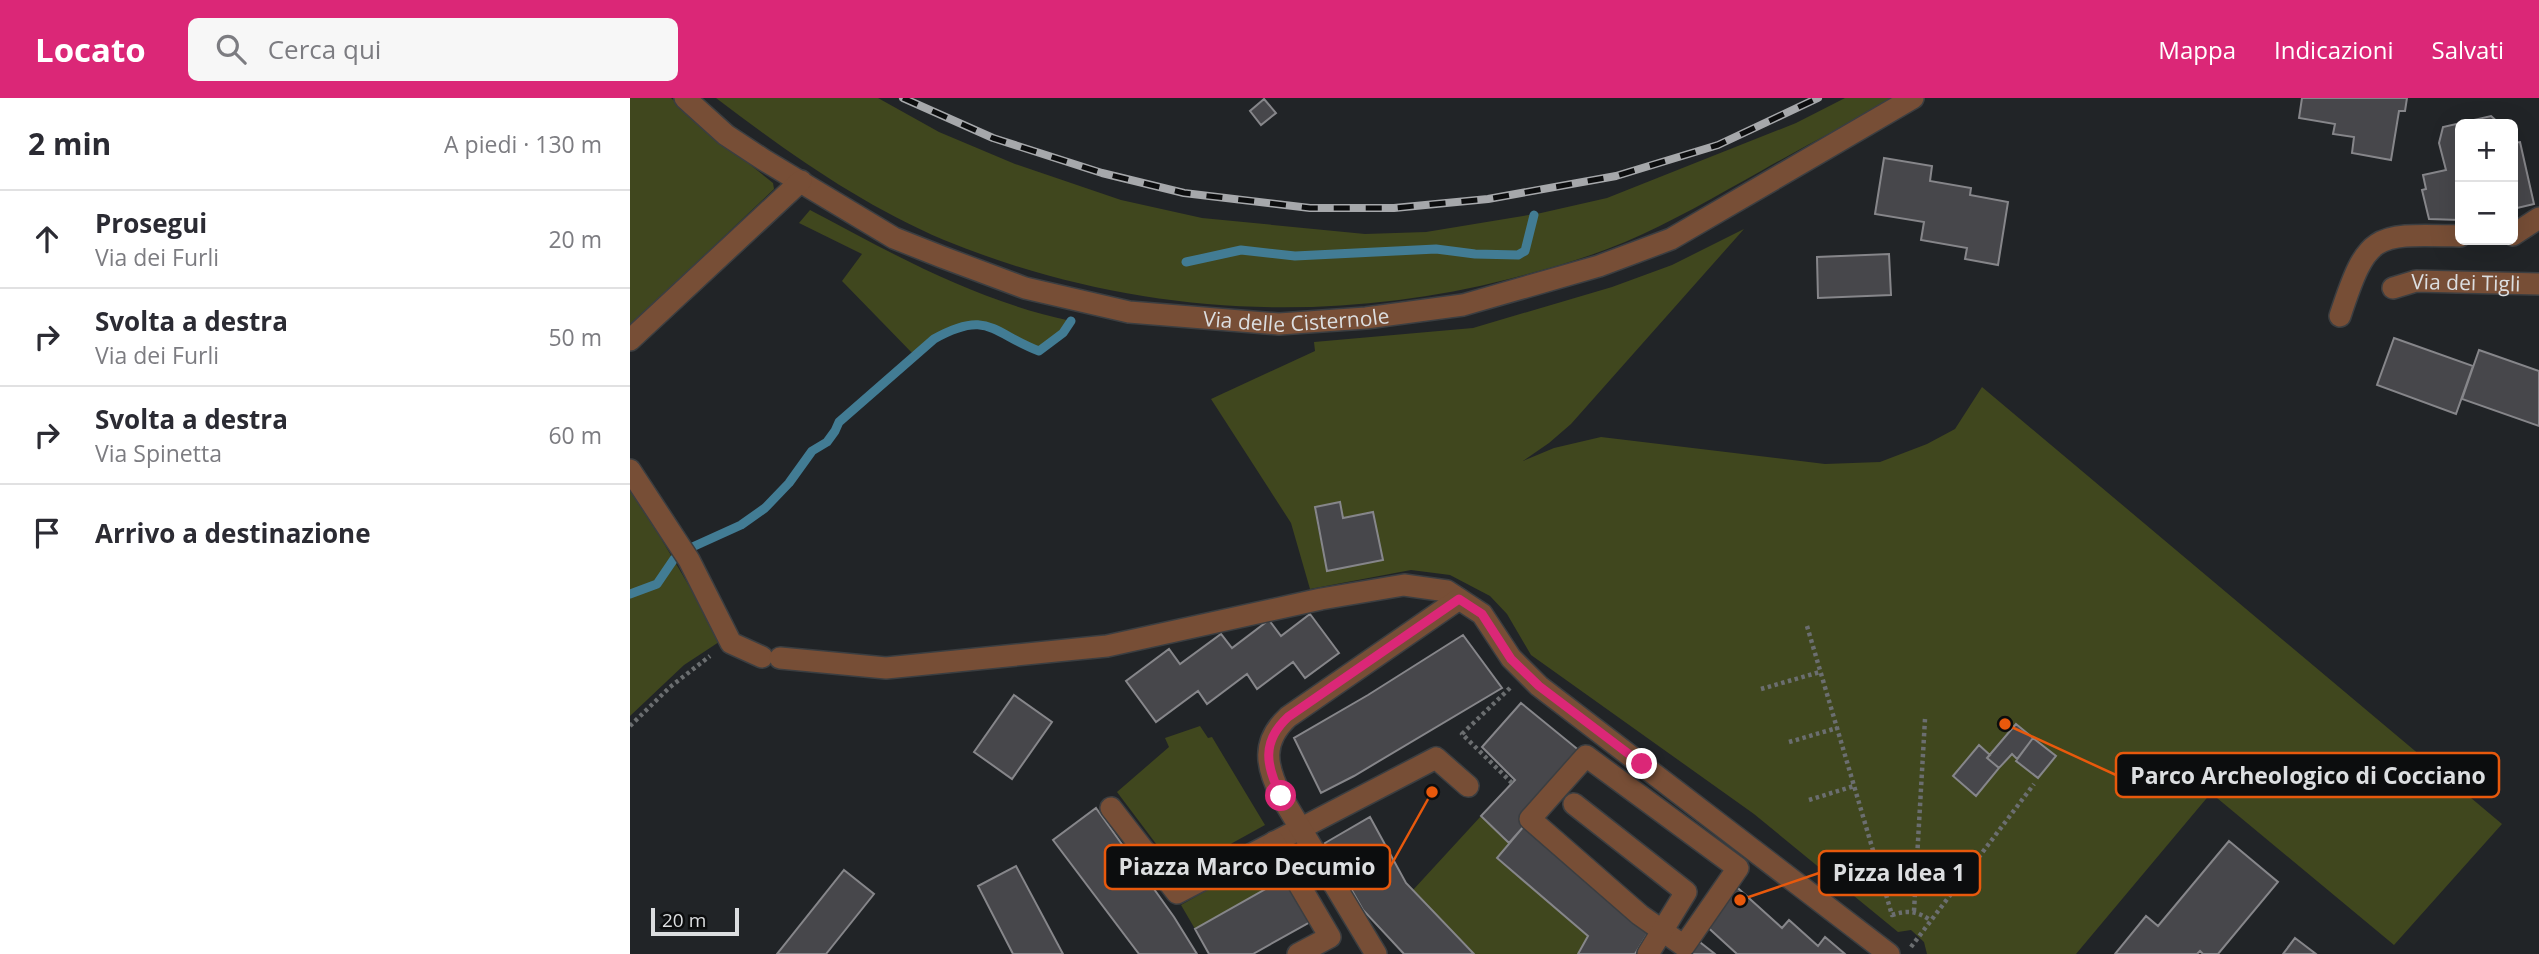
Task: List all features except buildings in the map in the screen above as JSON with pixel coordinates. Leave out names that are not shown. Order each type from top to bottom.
[{"type":"street","name":"Via delle Cisternole","points":[[685,98],[726,135],[894,238],[1025,288],[1142,313],[1279,324],[1366,318],[1463,305],[1599,266],[1671,239],[1913,98]]},
{"type":"street","points":[[630,340],[801,181]]},
{"type":"street","points":[[2518,232],[2539,218]]},
{"type":"street","points":[[2340,316],[2355,270],[2377,242],[2395,236],[2455,236]]},
{"type":"street","name":"Via dei Tigli","points":[[2393,288],[2416,281],[2539,284]]},
{"type":"street","points":[[630,470],[689,560],[731,643],[771,658],[886,668],[1107,646],[1321,599],[1404,585],[1447,591],[1482,614],[1511,659],[1539,686],[1889,954]]},
{"type":"street","points":[[1376,954],[1270,774],[1268,750],[1276,728],[1288,717],[1459,599]]},
{"type":"street","points":[[1586,756],[1738,868],[1684,946],[1662,930],[1640,915],[1530,819],[1586,756]]},
{"type":"street","points":[[1111,808],[1177,893],[1436,758],[1468,786]]},
{"type":"street","points":[[1574,804],[1686,892],[1648,954]]},
{"type":"street","points":[[1274,842],[1330,937],[1298,954]]},
{"type":"path","points":[[1807,626],[1892,915],[1904,911],[1914,912],[1930,920]]},
{"type":"path","points":[[630,726],[699,663],[731,643]]},
{"type":"path","points":[[1761,689],[1820,672]]},
{"type":"path","points":[[1512,783],[1462,734],[1526,673]]},
{"type":"path","points":[[1914,912],[1925,719]]},
{"type":"path","points":[[1790,742],[1837,728]]},
{"type":"path","points":[[1907,954],[2034,784]]},
{"type":"path","points":[[1809,800],[1854,786]]},
{"type":"green space","points":[[630,98],[671,98],[773,183],[774,189],[630,326]]},
{"type":"green space","points":[[716,98],[878,98],[939,132],[1015,164],[1121,200],[1202,218],[1365,234],[1426,232],[1541,213],[1607,198],[1796,123],[1845,98],[1896,98],[1677,217],[1596,253],[1509,279],[1438,294],[1366,304],[1295,307],[1224,305],[1152,298],[1082,284],[1012,265],[944,240],[883,211],[797,157]]},
{"type":"green space","points":[[810,210],[905,260],[969,289],[1071,321],[1063,333],[1039,351],[1000,330],[986,325],[969,324],[943,334],[915,356],[842,281],[862,254],[799,223]]},
{"type":"green space","points":[[1744,229],[1571,424],[1523,461],[1554,448],[1601,437],[1825,464],[1880,462],[1927,444],[1955,429],[1982,387],[2502,824],[2394,945],[2211,793],[2076,954],[1927,954],[1924,942],[1911,930],[1898,932],[1754,814],[1531,655],[1507,614],[1490,596],[1450,575],[1411,570],[1310,589],[1291,523],[1211,399],[1315,351],[1314,342],[1473,328],[1612,287],[1672,265]],"holes":[[[1340,503],[1343,518],[1373,512],[1383,560],[1327,571],[1317,523]]]},
{"type":"green space","points":[[630,486],[701,606],[719,642],[684,665],[630,716]]},
{"type":"green space","points":[[1200,726],[1208,738],[1212,737],[1265,825],[1178,873],[1117,792],[1169,747],[1165,738]]},
{"type":"green space","points":[[1481,816],[1509,843],[1497,858],[1588,936],[1578,954],[1474,954],[1413,890]]},
{"type":"green space","points":[[1271,854],[1285,878],[1195,929],[1181,905]]},
{"type":"waterway","points":[[1186,262],[1241,250],[1295,256],[1436,249],[1475,254],[1518,255],[1525,251],[1534,215]]},
{"type":"waterway","points":[[688,549],[741,525],[765,508],[789,483],[812,451],[827,442],[839,422],[934,339],[952,330],[979,325],[999,331],[1039,351],[1063,333],[1071,321]]},
{"type":"waterway","points":[[630,594],[657,584],[674,559]]},
{"type":"railway","points":[[903,98],[993,138],[1102,173],[1184,193],[1310,208],[1394,208],[1488,199],[1616,176],[1718,145],[1818,98]]},
{"type":"place","name":"Parco Archeologico di Cocciano","points":[[2005,724]]},
{"type":"place","name":"Piazza Marco Decumio","points":[[1432,792]]},
{"type":"place","name":"Pizza Idea 1","points":[[1740,900]]},
{"type":"route","points":[[1281,796],[1270,774],[1268,750],[1276,728],[1459,599],[1482,614],[1511,659],[1539,686],[1642,764]]}]
